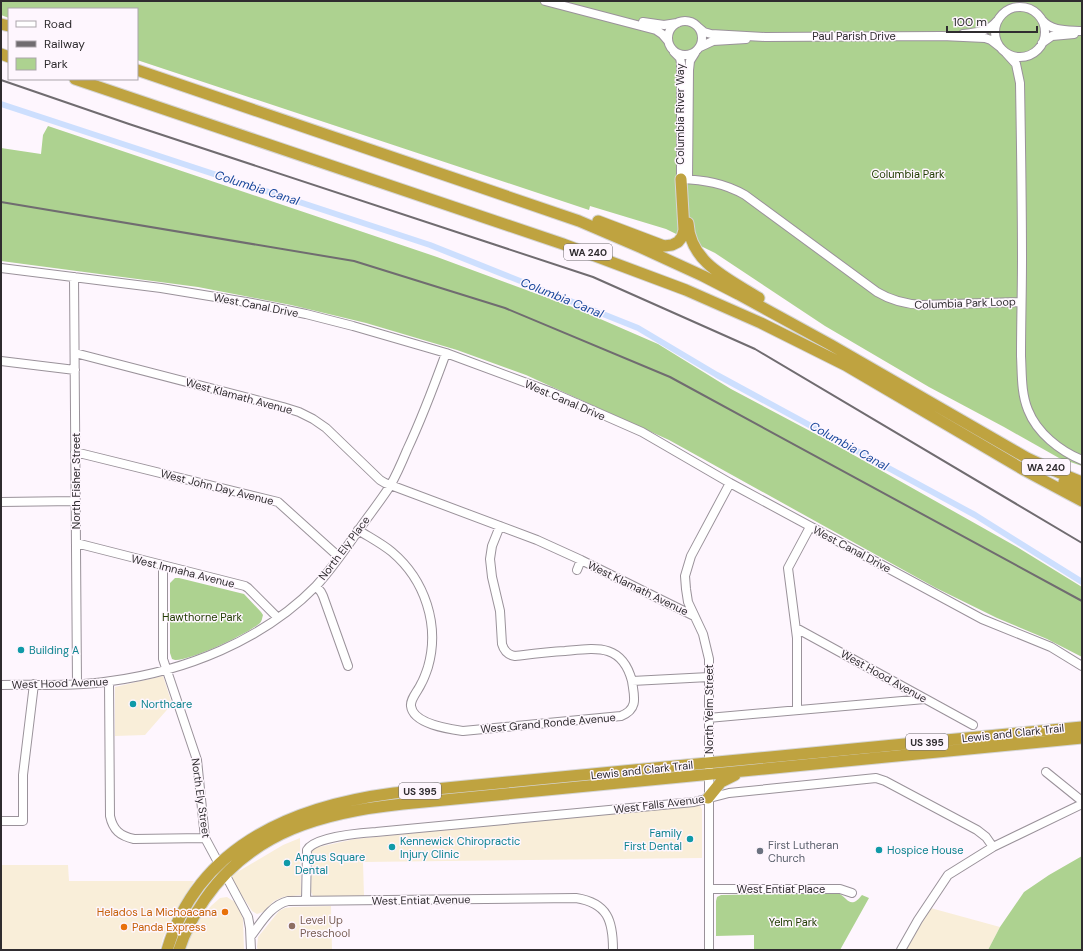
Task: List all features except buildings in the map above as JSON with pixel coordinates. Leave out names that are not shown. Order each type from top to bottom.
[{"type":"highway","name":"WA 240","points":[[138,70],[579,221],[642,248],[704,276],[831,345],[1011,449],[1039,464],[1082,482]]},
{"type":"highway","name":"WA 240","points":[[78,80],[563,244],[686,290],[768,326],[845,365],[1070,496],[1082,501]]},
{"type":"highway","points":[[415,165],[490,184],[546,202],[664,246],[675,244],[680,240],[683,234],[684,179]]},
{"type":"highway","points":[[684,179],[688,231],[691,242],[700,257],[709,266],[780,310],[831,345]]},
{"type":"highway","points":[[1011,449],[1050,474],[1082,491]]},
{"type":"highway","name":"Lewis and Clark Trail","points":[[222,869],[278,835],[313,822],[354,811],[403,804],[1082,726]]},
{"type":"highway","name":"Lewis and Clark Trail","points":[[709,769],[745,771],[1082,738]]},
{"type":"highway","points":[[708,798],[723,780],[745,771]]},
{"type":"highway","name":"US 395","points":[[167,950],[177,924],[192,896],[222,869]]},
{"type":"highway","name":"US 395","points":[[179,950],[195,914],[212,890],[222,869]]},
{"type":"street","points":[[545,1],[658,31],[668,41],[674,52],[685,56],[698,50],[702,37],[698,27],[689,22],[664,25],[613,18]]},
{"type":"street","points":[[1018,7],[1031,10],[1047,25],[1055,29],[1082,32],[1052,36],[1046,39],[1033,53],[1021,57],[1013,56],[1003,50],[996,40],[995,32],[997,20],[1006,11],[1018,7]]},
{"type":"street","points":[[1041,18],[1045,31],[1042,44]]},
{"type":"street","name":"Paul Parish Drive","points":[[942,36],[984,31],[993,26],[997,20]]},
{"type":"street","points":[[668,41],[672,28],[679,23]]},
{"type":"street","name":"Paul Parish Drive","points":[[698,27],[704,32],[711,34],[765,37],[942,36],[987,39],[994,41],[1003,50]]},
{"type":"street","name":"Paul Parish Drive","points":[[698,50],[716,41],[765,37]]},
{"type":"street","name":"Columbia River Way","points":[[684,179],[689,70],[690,61],[698,50]]},
{"type":"street","name":"Columbia Park Loop","points":[[684,179],[701,180],[722,184],[745,195],[877,292],[896,301],[907,304],[922,305],[1021,302],[1022,254],[1020,83],[1016,64],[1003,50]]},
{"type":"street","name":"Columbia River Way","points":[[674,52],[680,58],[681,62],[684,179]]},
{"type":"street","name":"Columbia Park Loop","points":[[1020,83],[1024,62],[1033,53]]},
{"type":"street","name":"West Canal Drive","points":[[1,268],[205,295],[306,314],[399,338],[446,353],[552,392],[642,432],[730,483],[982,619],[1051,647],[1082,666]]},
{"type":"street","name":"North Fisher Street","points":[[74,277],[77,684]]},
{"type":"street","points":[[1021,302],[1022,377],[1024,398],[1028,409],[1034,421],[1050,440],[1062,450],[1082,460]]},
{"type":"street","name":"West Klamath Avenue","points":[[75,353],[299,412],[326,428],[380,480],[537,540],[694,616]]},
{"type":"street","name":"North Ely Place","points":[[166,670],[199,660],[255,633],[278,618],[316,586],[339,558],[390,485],[415,432],[446,353]]},
{"type":"street","points":[[1,360],[75,370]]},
{"type":"street","name":"West John Day Avenue","points":[[75,452],[278,502],[282,504],[339,558]]},
{"type":"street","name":"North Yelm Street","points":[[709,950],[709,659],[701,628],[688,602],[686,589],[686,569],[696,545],[730,483]]},
{"type":"street","points":[[1,502],[76,501]]},
{"type":"street","points":[[500,526],[492,546],[490,568],[500,611],[502,644],[506,652],[510,655],[515,656],[590,648],[605,649],[617,655],[622,660],[630,672],[632,680],[709,677]]},
{"type":"street","points":[[797,710],[797,638],[788,568],[810,527]]},
{"type":"street","name":"West Grand Ronde Avenue","points":[[358,530],[379,543],[401,561],[417,582],[427,604],[432,630],[432,652],[426,675],[412,701],[412,709],[416,716],[429,723],[446,728],[463,730],[621,716],[633,708],[634,702],[632,680]]},
{"type":"street","name":"West Imnaha Avenue","points":[[76,543],[245,586],[278,618]]},
{"type":"street","name":"West Klamath Avenue","points":[[576,570],[581,560]]},
{"type":"street","name":"North Ely Street","points":[[163,566],[163,659],[197,760],[205,838],[246,913],[251,936],[251,950]]},
{"type":"street","points":[[316,586],[322,592],[348,666]]},
{"type":"street","name":"West Hood Avenue","points":[[796,628],[973,724]]},
{"type":"street","name":"West Hood Avenue","points":[[1,685],[109,682],[166,670]]},
{"type":"street","points":[[109,682],[110,816],[114,827],[119,834],[134,839],[205,838]]},
{"type":"street","points":[[1,821],[23,821],[23,775],[34,684]]},
{"type":"street","points":[[708,718],[925,699]]},
{"type":"street","points":[[901,950],[918,920],[948,875],[993,847],[1082,802],[1046,772]]},
{"type":"street","name":"West Falls Avenue","points":[[306,901],[306,856],[308,848],[322,841],[365,833],[681,803],[738,792],[876,778],[885,781],[966,823],[986,837],[993,847]]},
{"type":"street","name":"West Entiat Place","points":[[709,889],[840,889],[852,892]]},
{"type":"street","name":"West Entiat Avenue","points":[[251,936],[270,912],[279,904],[288,901],[576,898],[590,902],[603,910],[612,927],[613,950]]},
{"type":"shaded area","points":[[163,676],[172,704],[145,735],[115,736],[115,687]]},
{"type":"shaded area","points":[[698,805],[702,810],[702,858],[363,862],[364,896],[316,897],[313,896],[311,892],[312,850],[314,848],[355,839]]},
{"type":"shaded area","points":[[300,838],[301,895],[283,897],[274,901],[263,912],[257,914],[252,911],[235,885],[232,878],[234,874],[283,845]]},
{"type":"shaded area","points":[[1,865],[68,865],[69,881],[194,881],[173,915],[163,938],[160,950],[1,950]]},
{"type":"shaded area","points":[[227,897],[238,904],[243,919],[244,950],[185,950],[192,928],[220,898]]},
{"type":"shaded area","points":[[331,906],[332,950],[258,950],[258,937],[279,911],[285,908],[293,907]]},
{"type":"shaded area","points":[[927,907],[1000,927],[988,950],[901,950]]},
{"type":"green space","name":"Columbia Park","points":[[1,1],[1082,1],[1082,466],[1059,458],[929,387],[825,326],[715,253],[666,229],[590,206],[589,210],[138,60],[138,8],[8,8],[8,18],[1,15]]},
{"type":"green space","points":[[48,126],[437,257],[575,308],[658,344],[731,389],[827,440],[1017,547],[1082,587],[1082,657],[1047,639],[997,618],[936,588],[669,440],[526,375],[457,350],[366,323],[291,305],[198,287],[1,261],[1,148],[41,154],[43,135]]},
{"type":"green space","name":"Hawthorne Park","points":[[175,578],[244,594],[263,615],[260,623],[244,634],[205,652],[182,659],[172,659],[170,653],[170,583]]},
{"type":"green space","points":[[1082,856],[1082,950],[988,950],[1000,927],[1024,892],[1049,875]]},
{"type":"green space","name":"Yelm Park","points":[[838,893],[849,902],[855,902],[862,895],[869,898],[840,950],[754,950],[754,935],[716,936],[716,901],[717,897],[721,895]]},
{"type":"waterway","name":"Columbia Canal","points":[[1,104],[430,245],[638,328],[717,375],[975,515],[1082,582]]},
{"type":"railway","points":[[1,80],[129,124],[593,277],[755,349],[1082,543]]},
{"type":"railway","points":[[1,202],[354,261],[505,308],[670,377],[1082,601]]},
{"type":"place","name":"Building A","points":[[21,650]]},
{"type":"place","name":"Northcare","points":[[133,704]]},
{"type":"place","name":"Family First Dental","points":[[690,839]]},
{"type":"place","name":"Kennewick Chiropractic Injury Clinic","points":[[392,847]]},
{"type":"place","name":"Hospice House","points":[[879,850]]},
{"type":"place","name":"First Lutheran Church","points":[[760,851]]},
{"type":"place","name":"Angus Square Dental","points":[[287,863]]},
{"type":"place","name":"Helados La Michoacana","points":[[225,912]]},
{"type":"place","name":"Level Up Preschool","points":[[292,926]]},
{"type":"place","name":"Panda Express","points":[[124,927]]}]
